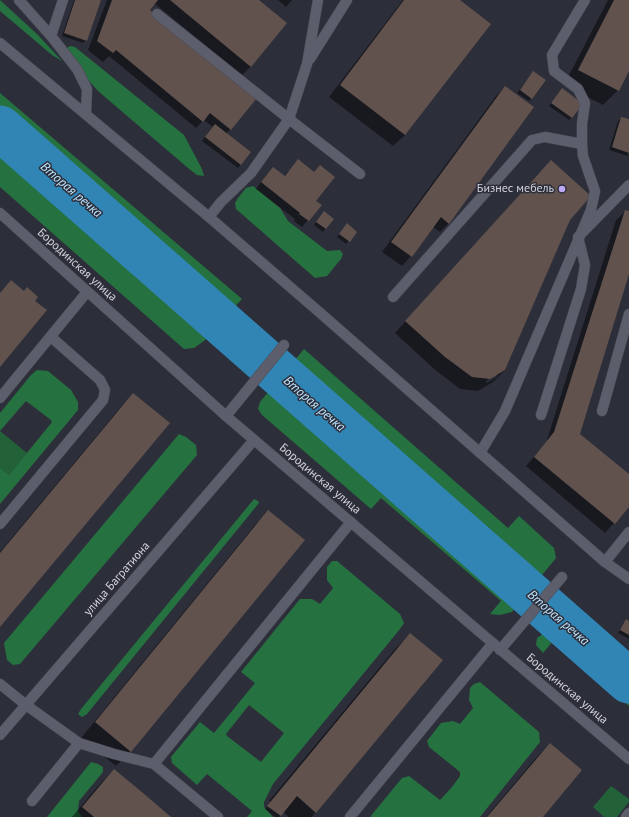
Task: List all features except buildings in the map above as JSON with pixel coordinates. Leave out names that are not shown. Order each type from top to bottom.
[{"type":"main road","points":[[19,0],[51,36],[77,69],[87,89],[86,113]]},
{"type":"main road","points":[[51,36],[63,0]]},
{"type":"main road","points":[[209,217],[221,202],[251,173],[289,119],[307,64],[318,0]]},
{"type":"main road","points":[[307,64],[347,0]]},
{"type":"main road","points":[[480,453],[505,411],[578,237],[591,210],[596,191],[583,156],[582,124],[585,103],[578,89],[554,71],[552,55],[585,0]]},
{"type":"main road","points":[[157,14],[360,174]]},
{"type":"main road","points":[[0,43],[86,113],[209,217],[318,310],[605,562],[629,579]]},
{"type":"main road","points":[[392,298],[532,140],[545,137],[582,144]]},
{"type":"main road","points":[[578,237],[629,185]]},
{"type":"main road","name":"Бородинская улица","points":[[0,213],[226,416],[629,759]]},
{"type":"main road","points":[[541,415],[581,290],[584,265],[578,237]]},
{"type":"main road","points":[[0,398],[87,292]]},
{"type":"main road","points":[[602,411],[629,314]]},
{"type":"main road","points":[[0,524],[103,400],[105,390],[100,380],[50,336]]},
{"type":"main road","points":[[226,416],[284,344]]},
{"type":"main road","name":"улица Багратиона","points":[[0,735],[254,440]]},
{"type":"main road","points":[[154,764],[351,522]]},
{"type":"main road","points":[[605,562],[629,532]]},
{"type":"main road","points":[[350,817],[497,646],[562,577]]},
{"type":"main road","points":[[0,684],[26,705],[79,743],[154,764],[218,817]]},
{"type":"main road","points":[[32,801],[79,743]]},
{"type":"main road","points":[[626,817],[629,813]]},
{"type":"green space","points":[[0,0],[38,35],[62,61],[52,55],[0,11]]},
{"type":"green space","points":[[70,46],[75,47],[184,135],[202,169],[204,176],[197,175],[188,168],[98,91],[89,81],[67,48]]},
{"type":"green space","points":[[0,93],[242,299],[204,341],[194,348],[184,349],[0,187]]},
{"type":"green space","points":[[253,186],[280,208],[288,221],[327,251],[340,250],[343,254],[341,259],[327,276],[315,278],[236,209],[235,203],[238,198],[246,188]]},
{"type":"green space","points":[[304,349],[508,528],[519,516],[554,548],[556,558],[512,612],[500,615],[490,614],[501,601],[381,498],[371,509],[262,415],[258,409],[260,402]]},
{"type":"green space","points":[[37,370],[48,371],[71,390],[78,402],[78,410],[0,504],[0,468],[9,475],[52,422],[26,401],[0,431],[0,413],[31,375]]},
{"type":"green space","points":[[0,431],[27,453],[9,475],[0,468]]},
{"type":"green space","points":[[179,434],[186,437],[196,445],[197,455],[20,664],[13,665],[7,660],[4,643]]},
{"type":"green space","points":[[254,499],[259,503],[87,714],[82,717],[78,714],[81,709]]},
{"type":"green space","points":[[332,561],[337,561],[400,614],[404,623],[273,784],[264,802],[264,807],[273,817],[247,817],[252,811],[207,774],[197,785],[172,763],[171,757],[200,722],[214,733],[255,683],[241,672],[300,599],[312,599],[320,604],[333,588],[327,580],[327,567]],"holes":[[[249,705],[284,733],[261,762],[226,734]]]},
{"type":"green space","points":[[566,618],[629,663],[629,706],[553,641],[543,653],[536,645],[537,638]]},
{"type":"green space","points":[[480,682],[539,732],[540,742],[480,817],[370,817],[402,778],[409,776],[440,800],[452,787],[460,776],[460,772],[429,747],[427,741],[441,723],[453,721],[460,724],[473,708],[469,700],[470,688],[474,684]]},
{"type":"green space","points":[[91,762],[103,767],[103,772],[79,801],[78,811],[82,817],[47,817]]},
{"type":"green space","points":[[611,786],[629,799],[629,802],[617,817],[604,817],[593,807]]},
{"type":"waterway","name":"Вторая речка","points":[[0,128],[629,681]]},
{"type":"place","name":"Бизнес мебель","points":[[562,189]]}]
